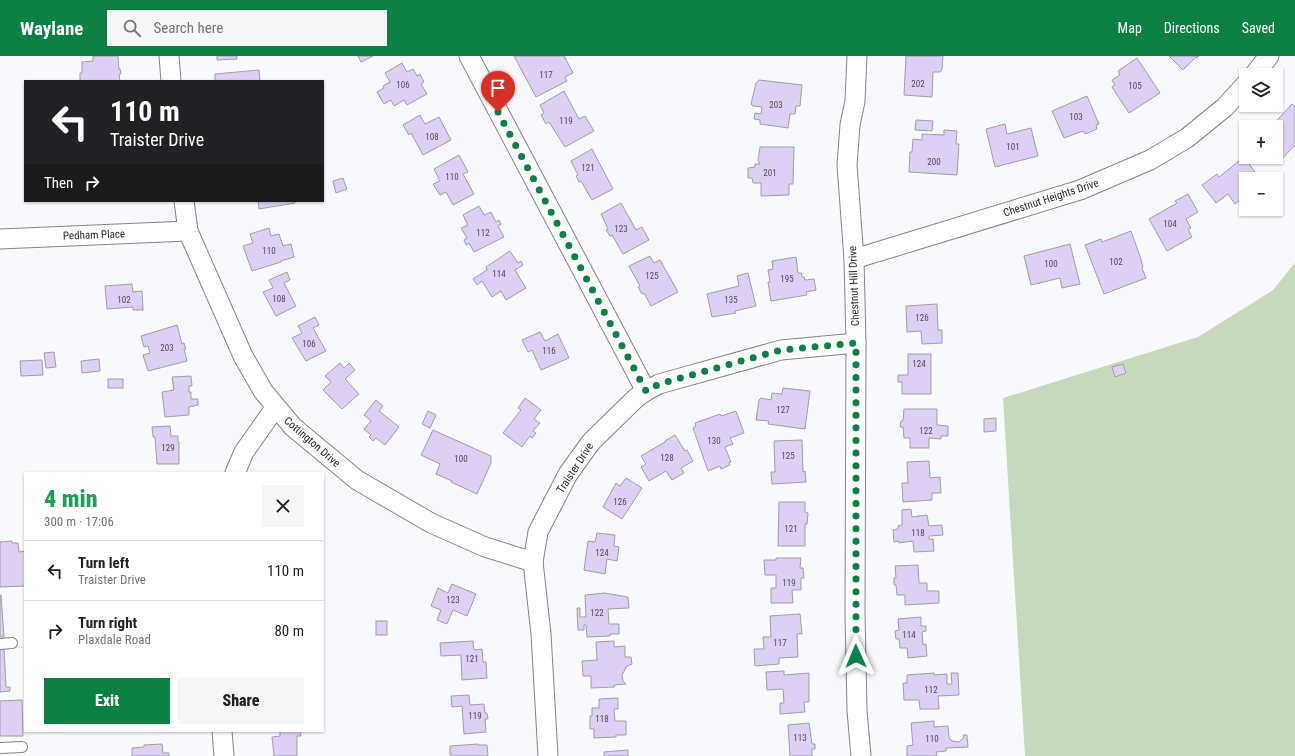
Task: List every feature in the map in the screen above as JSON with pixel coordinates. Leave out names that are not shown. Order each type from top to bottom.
[{"type":"street","points":[[169,56],[171,80]]},
{"type":"street","points":[[469,56],[646,391]]},
{"type":"street","name":"Chestnut Hill Drive","points":[[857,56],[847,165],[854,259],[856,343],[855,614],[857,711],[861,756]]},
{"type":"street","points":[[1260,68],[1269,56]]},
{"type":"street","name":"Chestnut Heights Drive","points":[[854,259],[1080,190],[1150,160],[1187,138],[1225,107],[1239,92]]},
{"type":"street","name":"Cottington Drive","points":[[184,202],[188,231],[243,356],[263,391],[275,408],[293,427],[356,480],[431,523],[486,547],[533,562]]},
{"type":"street","name":"Pedham Place","points":[[0,239],[188,231]]},
{"type":"street","name":"Traister Drive","points":[[548,756],[541,634],[533,562],[538,532],[568,474],[591,442],[636,398],[659,384],[781,350],[856,343]]},
{"type":"street","points":[[235,472],[244,452],[275,408]]},
{"type":"street","points":[[222,732],[224,756]]},
{"type":"lane","points":[[0,644],[12,643]]},
{"type":"lane","points":[[0,748],[22,747]]},
{"type":"green space","points":[[1295,263],[1295,756],[1025,756],[1003,398],[1198,337],[1273,290]]},
{"type":"building","points":[[93,56],[118,56],[121,74],[119,74],[120,80],[80,80],[80,73],[82,73],[82,62],[93,61]]},
{"type":"building","points":[[217,56],[237,56],[237,59],[217,60]]},
{"type":"building","points":[[358,56],[373,56],[361,62]]},
{"type":"building","points":[[514,56],[564,56],[573,73],[565,77],[567,81],[536,97]]},
{"type":"building","points":[[906,56],[943,56],[942,70],[940,72],[933,72],[932,97],[904,95]]},
{"type":"building","points":[[1169,56],[1199,56],[1197,58],[1196,57],[1183,70]]},
{"type":"building","points":[[1137,58],[1160,93],[1129,113],[1112,87],[1115,85],[1112,80],[1120,75],[1118,71]]},
{"type":"building","points":[[402,63],[407,72],[413,69],[417,76],[420,74],[424,82],[421,84],[427,94],[407,105],[404,100],[394,106],[391,100],[384,104],[377,92],[390,82],[385,73]]},
{"type":"building","points":[[259,70],[260,80],[215,80],[215,74]]},
{"type":"building","points":[[759,80],[802,85],[800,106],[796,106],[795,114],[790,114],[788,128],[760,124],[760,120],[754,119],[755,113],[761,114],[762,107],[753,106],[751,104],[756,83]]},
{"type":"building","points":[[564,91],[579,119],[585,116],[594,131],[565,147],[549,122],[546,124],[541,115],[544,113],[540,105]]},
{"type":"building","points":[[1087,96],[1099,124],[1096,125],[1097,129],[1085,134],[1083,131],[1064,138],[1052,111]]},
{"type":"building","points":[[1292,104],[1295,107],[1295,145],[1283,158],[1283,120],[1277,120]]},
{"type":"building","points":[[420,115],[425,124],[439,117],[451,140],[423,155],[411,133],[409,135],[403,125]]},
{"type":"building","points":[[916,120],[933,121],[932,131],[915,130]]},
{"type":"building","points":[[1005,124],[1007,134],[1031,128],[1038,156],[995,167],[986,129]]},
{"type":"building","points":[[944,130],[957,131],[956,144],[959,144],[957,175],[909,172],[910,152],[912,152],[913,139],[922,140],[922,134],[944,135]]},
{"type":"building","points":[[760,147],[794,147],[793,184],[789,184],[789,195],[761,196],[761,183],[753,183],[752,178],[748,178],[748,168],[755,167],[755,164],[760,164],[758,160]]},
{"type":"building","points":[[592,149],[613,189],[592,200],[581,181],[579,182],[576,176],[578,175],[571,161]]},
{"type":"building","points":[[459,155],[468,172],[463,174],[474,194],[453,205],[446,192],[440,195],[433,184],[440,181],[434,169]]},
{"type":"building","points":[[1239,161],[1239,164],[1249,164],[1255,172],[1239,172],[1239,201],[1235,204],[1228,194],[1216,203],[1202,185],[1217,174],[1219,177]]},
{"type":"building","points":[[343,178],[347,189],[336,193],[333,181]]},
{"type":"building","points":[[1188,194],[1198,212],[1186,219],[1191,228],[1188,229],[1192,237],[1167,251],[1149,219],[1177,203],[1175,201]]},
{"type":"building","points":[[258,202],[295,202],[295,203],[259,209]]},
{"type":"building","points":[[621,203],[636,230],[642,227],[649,240],[623,254],[612,235],[610,236],[606,230],[608,229],[601,214]]},
{"type":"building","points":[[479,206],[484,215],[491,212],[496,222],[499,220],[501,224],[498,226],[504,237],[474,252],[469,243],[466,245],[464,240],[467,238],[461,228],[468,225],[463,215]]},
{"type":"building","points":[[269,228],[271,236],[279,234],[283,246],[291,244],[294,257],[252,271],[243,246],[253,243],[250,234]]},
{"type":"building","points":[[1131,231],[1146,278],[1104,294],[1085,245],[1101,239],[1102,242]]},
{"type":"building","points":[[1070,244],[1080,284],[1062,288],[1060,278],[1031,285],[1024,256]]},
{"type":"building","points":[[510,251],[518,263],[521,261],[523,265],[515,270],[526,288],[506,300],[501,291],[492,297],[482,281],[477,285],[473,279],[487,270],[486,267]]},
{"type":"building","points":[[650,256],[654,263],[660,260],[678,292],[651,306],[644,293],[642,294],[638,287],[640,286],[629,266]]},
{"type":"building","points":[[796,257],[798,273],[801,273],[805,280],[814,279],[816,290],[806,292],[807,295],[771,301],[768,270],[773,269],[772,261]]},
{"type":"building","points":[[287,272],[290,280],[284,283],[296,306],[276,316],[263,292],[273,288],[269,280]]},
{"type":"building","points":[[748,273],[756,306],[735,311],[736,313],[712,317],[707,294],[739,286],[737,276]]},
{"type":"building","points":[[132,284],[133,292],[142,291],[143,310],[133,310],[133,307],[107,309],[105,286]]},
{"type":"building","points":[[937,304],[938,330],[942,330],[942,343],[922,344],[921,331],[907,332],[906,306]]},
{"type":"building","points":[[315,317],[319,325],[313,328],[326,351],[306,361],[292,338],[302,333],[298,326]]},
{"type":"building","points":[[177,325],[182,344],[184,343],[186,349],[184,349],[187,361],[148,371],[143,355],[150,353],[148,346],[144,347],[141,336]]},
{"type":"building","points":[[540,332],[545,341],[558,334],[569,358],[541,370],[532,350],[528,352],[522,340]]},
{"type":"building","points":[[54,352],[56,367],[46,368],[44,353]]},
{"type":"building","points":[[908,354],[931,354],[931,394],[902,394],[902,382],[898,382],[898,375],[908,375]]},
{"type":"building","points":[[99,359],[100,371],[82,373],[81,361]]},
{"type":"building","points":[[42,360],[43,375],[21,376],[20,361]]},
{"type":"building","points":[[340,363],[344,368],[349,363],[355,370],[345,379],[359,394],[342,409],[323,390],[331,382],[325,376]]},
{"type":"building","points":[[1123,364],[1126,373],[1115,377],[1112,367]]},
{"type":"building","points":[[191,376],[192,386],[189,386],[189,392],[191,392],[191,399],[198,399],[198,405],[189,407],[189,415],[165,417],[162,392],[174,390],[172,377]]},
{"type":"building","points":[[108,379],[123,379],[123,388],[108,388]]},
{"type":"building","points":[[783,388],[810,391],[805,429],[768,424],[769,421],[756,420],[759,400],[761,398],[771,400],[772,393],[782,394]]},
{"type":"building","points":[[525,398],[541,410],[534,419],[540,423],[533,431],[536,433],[532,438],[530,436],[522,447],[503,433],[521,410],[518,408]]},
{"type":"building","points":[[376,400],[383,406],[379,411],[399,427],[385,445],[376,438],[373,441],[369,437],[371,435],[364,429],[371,421],[364,415]]},
{"type":"building","points":[[904,409],[937,409],[937,425],[948,426],[948,436],[941,436],[941,439],[929,438],[929,448],[910,448],[910,438],[904,438],[903,427],[900,427],[901,421],[903,421]]},
{"type":"building","points":[[428,411],[436,415],[430,428],[422,424]]},
{"type":"building","points":[[736,411],[744,433],[730,438],[733,444],[725,447],[731,462],[729,462],[730,465],[721,469],[720,466],[708,471],[693,428],[696,426],[695,423],[720,414],[721,416]]},
{"type":"building","points":[[996,418],[996,431],[984,432],[984,419]]},
{"type":"building","points":[[170,426],[171,436],[178,436],[179,464],[157,464],[155,437],[153,437],[152,427]]},
{"type":"building","points":[[433,430],[491,456],[491,463],[477,494],[436,474],[440,464],[421,455]]},
{"type":"building","points":[[675,435],[685,451],[687,450],[693,461],[681,468],[684,473],[672,480],[666,471],[649,481],[641,467],[646,464],[641,456]]},
{"type":"building","points":[[802,440],[803,472],[805,471],[806,482],[772,484],[771,472],[775,472],[774,441]]},
{"type":"building","points":[[929,461],[930,478],[940,477],[941,493],[932,493],[932,500],[903,502],[902,483],[908,483],[907,462]]},
{"type":"building","points":[[626,478],[642,488],[622,519],[603,507],[616,483],[620,486]]},
{"type":"building","points":[[779,502],[805,502],[805,512],[808,513],[807,524],[805,524],[805,546],[778,546]]},
{"type":"building","points":[[911,509],[912,517],[927,515],[929,526],[942,525],[943,535],[929,536],[929,539],[933,539],[934,551],[914,552],[913,541],[899,543],[899,541],[894,542],[893,530],[898,529],[898,526],[902,525],[902,510]]},
{"type":"building","points":[[597,533],[615,535],[614,546],[619,547],[617,561],[607,559],[605,574],[584,570],[588,541],[595,542]]},
{"type":"building","points":[[12,541],[12,543],[18,543],[19,552],[24,551],[24,586],[0,587],[0,542]]},
{"type":"building","points":[[776,558],[801,558],[800,568],[803,568],[804,578],[801,578],[801,590],[792,590],[793,603],[771,603],[771,588],[776,588],[776,575],[765,575],[764,560],[776,560]]},
{"type":"building","points":[[918,565],[919,583],[927,583],[927,591],[939,591],[939,603],[905,605],[905,595],[897,595],[896,585],[894,585],[894,578],[896,578],[895,566]]},
{"type":"building","points":[[452,584],[476,594],[467,616],[453,610],[447,624],[437,620],[441,610],[431,606],[438,588],[448,593]]},
{"type":"building","points":[[605,593],[628,597],[629,608],[608,609],[609,624],[619,624],[619,634],[587,637],[586,625],[584,625],[584,630],[578,630],[577,608],[580,608],[580,617],[586,617],[585,595]]},
{"type":"building","points":[[1,595],[4,637],[0,637]]},
{"type":"building","points":[[800,614],[802,634],[797,634],[798,657],[779,658],[779,664],[755,666],[754,649],[764,649],[763,637],[771,637],[770,616]]},
{"type":"building","points":[[921,617],[921,626],[926,626],[926,631],[922,632],[923,645],[926,644],[927,656],[908,658],[907,648],[900,648],[899,639],[896,639],[895,631],[899,630],[898,619]]},
{"type":"building","points":[[376,621],[387,621],[387,635],[376,635]]},
{"type":"building","points":[[473,641],[474,650],[482,649],[483,662],[486,662],[487,678],[462,680],[461,655],[441,656],[440,643]]},
{"type":"building","points":[[614,641],[614,647],[625,646],[625,657],[631,657],[632,664],[627,666],[622,675],[623,681],[626,684],[614,685],[614,687],[591,688],[591,676],[583,676],[582,661],[597,660],[596,642]]},
{"type":"building","points":[[4,649],[6,687],[10,687],[10,691],[0,692],[0,650]]},
{"type":"building","points":[[784,671],[784,675],[809,673],[809,702],[804,702],[805,712],[780,714],[780,703],[784,703],[783,689],[767,690],[766,672]]},
{"type":"building","points":[[934,673],[934,675],[947,674],[947,684],[952,684],[951,673],[958,673],[959,695],[938,696],[939,709],[920,709],[919,700],[904,700],[903,683],[907,683],[907,675]]},
{"type":"building","points":[[469,695],[470,705],[484,704],[485,713],[487,713],[488,719],[485,719],[486,732],[464,734],[462,706],[452,707],[451,696]]},
{"type":"building","points":[[618,698],[618,709],[614,709],[615,721],[626,721],[626,735],[594,738],[594,729],[590,729],[590,716],[592,716],[592,708],[599,708],[599,699]]},
{"type":"building","points":[[22,700],[23,736],[0,736],[0,701]]},
{"type":"building","points":[[934,721],[934,727],[948,726],[949,738],[952,741],[959,742],[964,737],[963,735],[967,735],[968,747],[946,748],[946,751],[936,752],[937,756],[907,756],[907,746],[913,745],[911,723]]},
{"type":"building","points":[[809,723],[812,744],[815,744],[815,749],[812,749],[812,756],[790,756],[788,725]]},
{"type":"building","points":[[280,732],[300,732],[301,736],[297,736],[297,756],[274,756],[272,737],[280,736]]},
{"type":"building","points":[[162,744],[163,753],[169,753],[169,756],[132,756],[132,748],[144,747],[144,745]]},
{"type":"building","points":[[478,744],[487,745],[488,756],[450,755],[450,746]]},
{"type":"building","points":[[628,750],[628,756],[604,756],[604,752]]},
{"type":"route","points":[[498,112],[646,391],[659,384],[781,350],[856,343],[856,656]]}]
